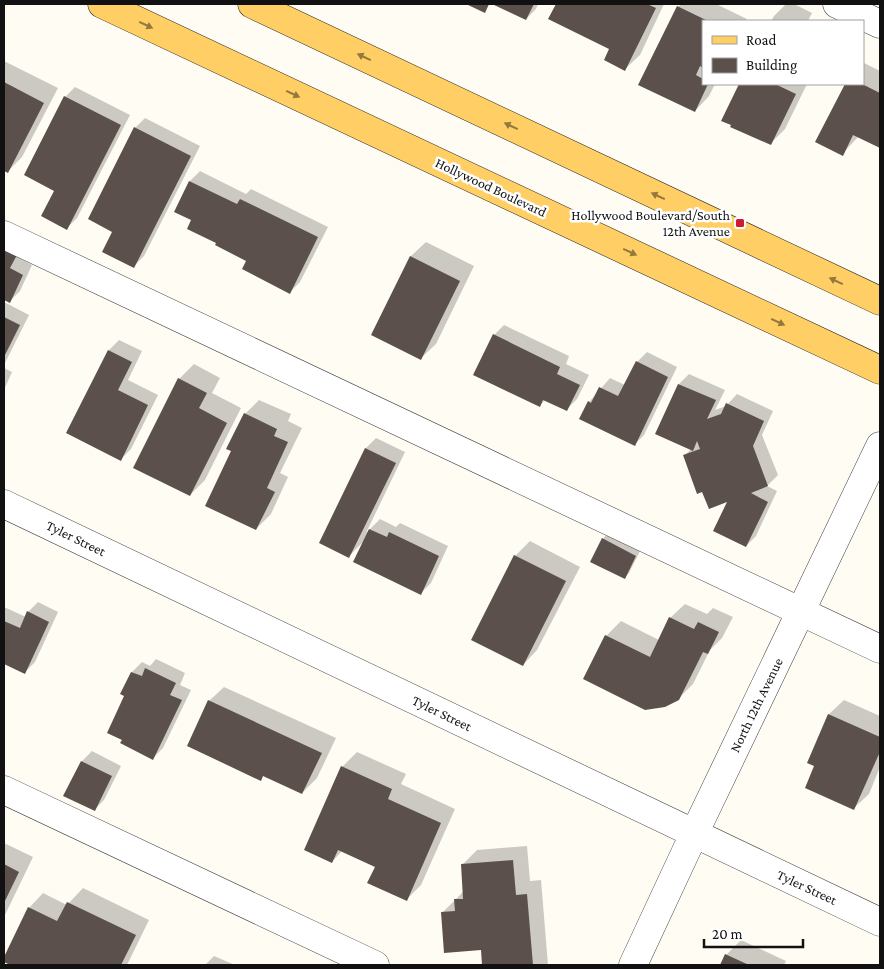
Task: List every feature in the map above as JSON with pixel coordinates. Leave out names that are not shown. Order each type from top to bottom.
[{"type":"main road","name":"Hollywood Boulevard","points":[[102,4],[880,370]]},
{"type":"main road","points":[[252,4],[880,302]]},
{"type":"street","points":[[837,4],[880,24]]},
{"type":"street","points":[[4,235],[880,649]]},
{"type":"street","name":"North 12th Avenue","points":[[633,965],[880,446]]},
{"type":"street","name":"Tyler Street","points":[[4,504],[880,922]]},
{"type":"street","points":[[4,790],[375,965]]},
{"type":"building","points":[[466,4],[489,4],[485,13]]},
{"type":"building","points":[[492,4],[534,4],[526,20]]},
{"type":"building","points":[[556,4],[647,4],[656,8],[625,71],[604,60],[609,49],[548,19]]},
{"type":"building","points":[[677,6],[706,20],[702,20],[702,67],[700,66],[696,75],[702,78],[702,85],[708,85],[695,112],[638,85]]},
{"type":"building","points":[[4,82],[44,103],[8,173],[4,171]]},
{"type":"building","points":[[739,85],[777,85],[796,94],[771,145],[730,127],[731,125],[721,121]]},
{"type":"building","points":[[844,85],[864,85],[880,93],[880,148],[853,135],[843,156],[815,142]]},
{"type":"building","points":[[64,96],[121,125],[67,230],[41,216],[54,191],[24,175]]},
{"type":"building","points":[[134,127],[191,156],[134,268],[102,252],[112,232],[88,219]]},
{"type":"building","points":[[189,181],[237,204],[240,199],[318,237],[290,294],[242,269],[246,261],[215,245],[216,243],[187,229],[191,220],[174,212]]},
{"type":"building","points":[[4,248],[17,255],[10,268],[23,275],[10,303],[4,300]]},
{"type":"building","points":[[410,256],[460,281],[421,360],[371,335]]},
{"type":"building","points":[[4,317],[20,325],[4,357]]},
{"type":"building","points":[[493,334],[560,367],[557,374],[580,385],[567,411],[543,400],[540,407],[473,375]]},
{"type":"building","points":[[108,350],[132,362],[118,390],[148,405],[121,461],[66,433]]},
{"type":"building","points":[[636,361],[668,377],[635,446],[579,419],[588,401],[591,403],[599,387],[618,396]]},
{"type":"building","points":[[178,378],[207,393],[199,408],[227,423],[190,496],[133,468]]},
{"type":"building","points":[[678,384],[716,400],[707,419],[721,414],[726,403],[764,421],[753,446],[768,486],[751,493],[768,502],[746,547],[713,531],[727,502],[709,509],[702,492],[697,494],[683,455],[700,449],[697,441],[693,451],[655,434]]},
{"type":"building","points":[[244,413],[277,429],[274,436],[288,442],[267,488],[275,492],[256,530],[205,506],[231,451],[226,449]]},
{"type":"building","points":[[365,448],[396,463],[349,558],[319,543]]},
{"type":"building","points":[[369,529],[387,537],[389,532],[439,556],[421,595],[353,562]]},
{"type":"building","points":[[602,538],[636,556],[625,579],[590,562]]},
{"type":"building","points":[[514,555],[566,581],[523,666],[471,640]]},
{"type":"building","points":[[27,611],[49,622],[25,674],[4,664],[4,621],[20,628]]},
{"type":"building","points":[[669,617],[694,629],[698,622],[719,632],[708,654],[703,652],[679,700],[665,707],[645,710],[583,679],[605,635],[650,657]]},
{"type":"building","points":[[145,668],[176,683],[170,695],[182,700],[153,760],[120,743],[122,740],[107,733],[124,696],[120,694],[131,672],[142,676]]},
{"type":"building","points":[[208,700],[322,753],[302,794],[263,776],[261,781],[187,746]]},
{"type":"building","points":[[828,714],[880,737],[880,754],[854,810],[805,788],[814,766],[807,763]]},
{"type":"building","points":[[81,761],[112,776],[95,811],[63,796]]},
{"type":"building","points":[[341,766],[392,789],[388,799],[441,823],[407,901],[367,883],[375,867],[338,850],[332,863],[304,850]]},
{"type":"building","points":[[513,860],[516,895],[527,894],[533,965],[482,965],[481,950],[444,953],[441,912],[455,911],[454,899],[463,899],[461,864]]},
{"type":"building","points":[[4,864],[19,872],[4,903]]},
{"type":"building","points":[[67,902],[136,935],[121,965],[10,965],[4,962],[4,957],[28,907],[57,921]]},
{"type":"building","points":[[725,954],[749,965],[720,965]]},
{"type":"place","name":"Hollywood Boulevard/South 12th Avenue","points":[[740,223]]}]
